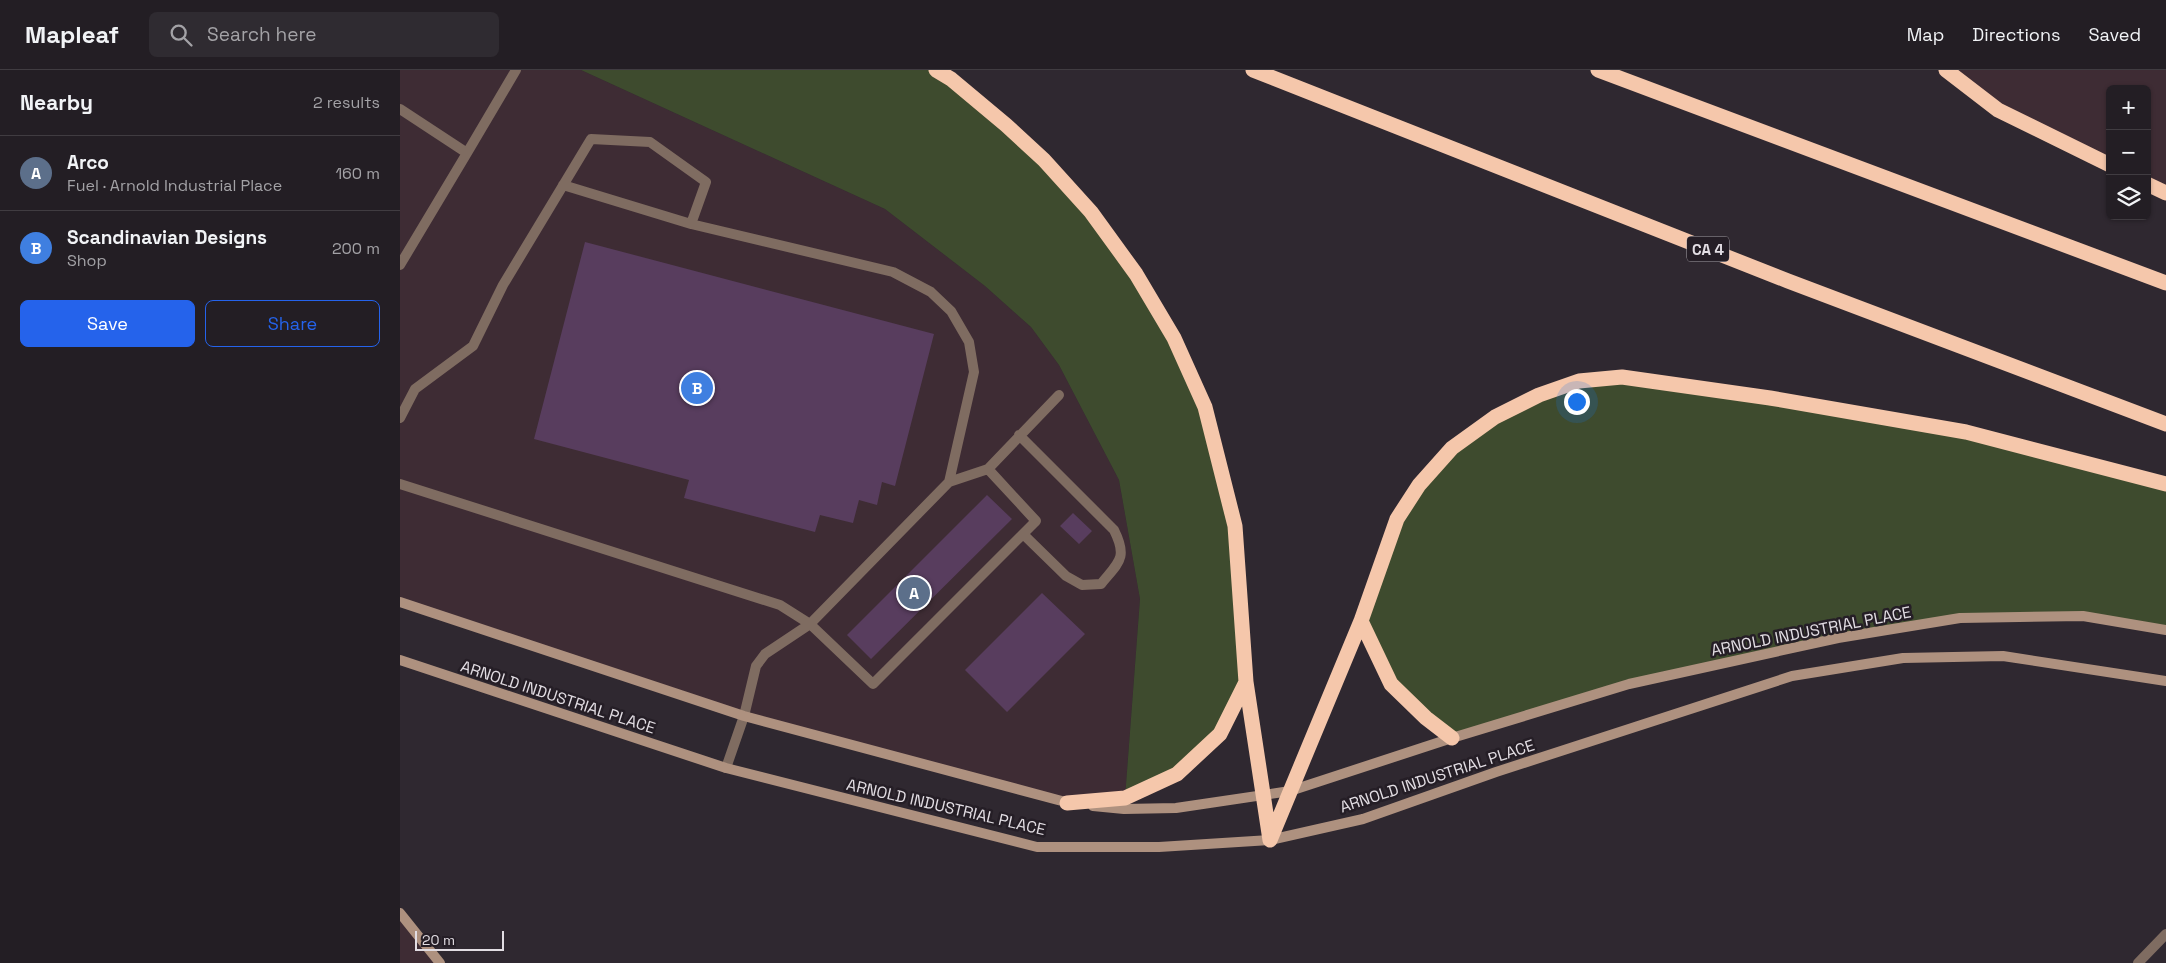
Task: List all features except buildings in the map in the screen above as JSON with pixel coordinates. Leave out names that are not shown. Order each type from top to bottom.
[{"type":"highway","points":[[936,70],[951,79],[1006,125],[1044,160],[1085,206],[1136,274],[1174,338],[1205,407],[1235,526],[1246,682],[1270,840]]},
{"type":"highway","name":"CA 4","points":[[1253,70],[1788,281],[2166,424]]},
{"type":"highway","points":[[1598,70],[2166,284]]},
{"type":"highway","points":[[1946,70],[1998,110],[2106,163]]},
{"type":"highway","points":[[2151,186],[2166,193]]},
{"type":"highway","points":[[1270,840],[1360,621],[1397,519],[1419,485],[1447,454],[1495,417],[1540,395],[1579,381],[1626,378],[1770,398],[1958,430],[2166,484]]},
{"type":"highway","points":[[1360,621],[1391,684],[1426,718],[1452,738]]},
{"type":"highway","points":[[1067,803],[1125,798],[1178,774],[1220,734],[1246,682]]},
{"type":"street","name":"ARNOLD INDUSTRIAL PLACE","points":[[400,602],[744,716],[1067,803],[1124,809],[1176,808],[1290,791],[1452,738],[1629,684],[1838,638],[1960,618],[2083,616],[2166,630]]},
{"type":"street","name":"ARNOLD INDUSTRIAL PLACE","points":[[400,660],[726,768],[1036,847],[1159,848],[1270,840],[1363,818],[1496,772],[1792,676],[1903,658],[2003,656],[2166,681]]},
{"type":"street","points":[[401,916],[440,963]]},
{"type":"lane","points":[[400,265],[516,70]]},
{"type":"lane","points":[[400,109],[467,153]]},
{"type":"lane","points":[[400,418],[415,389],[473,346],[503,286],[590,139],[650,142],[706,182],[691,224]]},
{"type":"lane","points":[[563,185],[691,224],[893,272],[932,292],[951,311],[969,342],[974,372],[949,482]]},
{"type":"lane","points":[[726,768],[744,716],[756,666],[765,654],[810,624],[949,482],[988,469],[1059,395]]},
{"type":"lane","points":[[1019,435],[1114,530],[1122,545],[1120,562],[1101,584],[1082,585],[1066,576],[1023,534]]},
{"type":"lane","points":[[400,484],[780,604],[810,624],[873,684],[1036,521],[988,469]]},
{"type":"lane","points":[[2138,963],[2166,934]]},
{"type":"shaded area","points":[[400,70],[581,70],[885,209],[985,286],[1031,327],[1059,365],[1119,480],[1140,599],[1125,798],[1067,803],[744,716],[400,602]]},
{"type":"shaded area","points":[[1946,70],[2166,70],[2166,193],[2151,186],[2151,85],[2106,85],[2106,163],[1998,110]]},
{"type":"shaded area","points":[[400,913],[440,963],[400,963]]},
{"type":"green space","points":[[581,70],[936,70],[1006,125],[1136,274],[1205,407],[1235,526],[1246,682],[1220,734],[1177,774],[1125,798],[1140,599],[1119,480],[1059,365],[1031,327],[985,286],[885,209]]},
{"type":"green space","points":[[1622,377],[1966,432],[2166,484],[2166,630],[2083,616],[1960,618],[1629,684],[1452,738],[1391,684],[1361,621],[1397,519],[1452,448],[1539,395]]},
{"type":"place","name":"Scandinavian Designs","points":[[697,388]]},
{"type":"place","name":"Arco","points":[[914,593]]}]
